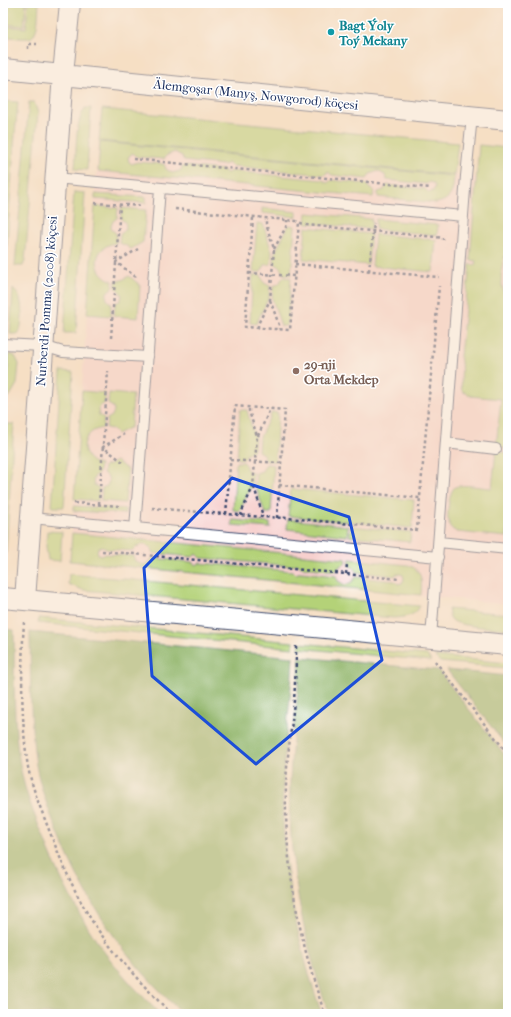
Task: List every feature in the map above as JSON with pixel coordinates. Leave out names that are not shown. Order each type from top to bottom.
[{"type":"street","name":"Nurberdi Pomma (2008) köçesi","points":[[25,600],[62,74],[70,3]]},
{"type":"street","name":"Älemgoşar (Manyş, Nowgorod) köçesi","points":[[3,69],[508,120]]},
{"type":"street","points":[[3,598],[431,647],[508,645]]},
{"type":"lane","points":[[431,647],[463,216],[472,116]]},
{"type":"lane","points":[[55,178],[463,216]]},
{"type":"lane","points":[[135,529],[160,188]]},
{"type":"lane","points":[[3,344],[43,346],[62,352],[148,357]]},
{"type":"lane","points":[[446,443],[496,449]]},
{"type":"lane","points":[[31,518],[438,557]]},
{"type":"lane","points":[[439,542],[508,549]]},
{"type":"path","points":[[28,49],[28,44],[37,44]]},
{"type":"path","points":[[133,159],[430,188]]},
{"type":"path","points":[[95,203],[159,207],[253,218],[287,220],[306,225],[443,238],[442,246]]},
{"type":"path","points":[[253,218],[245,327],[290,330],[298,222]]},
{"type":"path","points":[[258,328],[258,324],[270,300],[274,249],[266,224],[266,219]]},
{"type":"path","points":[[274,249],[286,226],[287,220]]},
{"type":"path","points":[[154,282],[141,281],[116,262],[143,246],[156,247]]},
{"type":"path","points":[[295,264],[439,277],[440,269]]},
{"type":"path","points":[[249,273],[294,276]]},
{"type":"path","points":[[74,503],[137,506],[417,530],[439,285]]},
{"type":"path","points":[[270,300],[279,329]]},
{"type":"path","points":[[226,514],[235,406],[249,407],[285,410],[277,518]]},
{"type":"path","points":[[241,516],[253,487],[257,436],[249,407]]},
{"type":"path","points":[[257,436],[270,409]]},
{"type":"path","points":[[140,467],[128,466],[103,447],[130,431],[142,432]]},
{"type":"path","points":[[230,460],[281,463]]},
{"type":"path","points":[[279,485],[420,498]]},
{"type":"path","points":[[253,487],[262,512],[262,517]]},
{"type":"path","points":[[102,551],[399,579]]},
{"type":"path","points":[[25,600],[23,698],[26,744],[34,790],[68,876],[96,926],[130,971],[172,1014]]},
{"type":"path","points":[[296,642],[295,683],[286,784],[286,827],[292,878],[302,934],[325,1014]]},
{"type":"path","points":[[431,647],[508,754]]},
{"type":"highlighted area","points":[[232,478],[349,517],[382,660],[256,764],[152,676],[144,568]]},
{"type":"shaded area","name":"29-nji Orta Mekdep","points":[[99,141],[508,180],[508,604],[70,562]]},
{"type":"green space","points":[[3,3],[26,3],[24,26],[3,24]]},
{"type":"green space","points":[[28,3],[39,3],[36,29],[32,37],[23,38],[3,36],[3,26],[26,28]]},
{"type":"green space","points":[[3,101],[18,102],[6,257],[3,255]]},
{"type":"green space","points":[[29,102],[34,102],[38,113],[25,261],[23,266],[15,266]]},
{"type":"green space","points":[[85,108],[91,108],[87,170],[75,169],[79,122]]},
{"type":"green space","points":[[102,109],[458,143],[454,175],[99,141]]},
{"type":"green space","points":[[100,142],[454,176],[453,186],[449,197],[442,202],[436,203],[378,197],[378,192],[384,190],[387,185],[425,189],[429,193],[435,188],[434,184],[430,182],[426,184],[387,180],[385,175],[378,171],[370,174],[367,179],[332,175],[328,172],[324,175],[232,166],[228,163],[223,165],[184,161],[182,156],[175,152],[167,155],[164,159],[137,157],[133,153],[128,158],[129,162],[132,164],[137,162],[164,164],[166,169],[172,173],[180,171],[183,166],[223,170],[227,173],[231,171],[323,180],[327,183],[332,180],[367,184],[369,188],[374,191],[373,197],[98,171]]},
{"type":"green space","points":[[479,145],[508,148],[508,249],[503,262],[501,281],[508,300],[508,448],[496,447],[501,399],[471,396],[462,391],[461,387],[460,356],[470,264],[475,265],[476,261],[470,260]]},
{"type":"green space","points":[[74,192],[85,193],[76,333],[64,333]]},
{"type":"green space","points":[[95,194],[146,197],[146,203],[95,199]]},
{"type":"green space","points":[[95,206],[118,208],[117,218],[113,221],[111,226],[112,230],[116,233],[116,243],[108,245],[102,249],[97,260],[101,273],[113,281],[112,288],[108,291],[106,296],[107,300],[111,303],[111,316],[87,314]]},
{"type":"green space","points":[[121,208],[146,210],[143,242],[131,249],[119,243],[120,234],[124,232],[126,228],[125,222],[121,219]]},
{"type":"green space","points":[[262,208],[297,212],[297,217],[262,213]]},
{"type":"green space","points":[[307,213],[372,219],[371,229],[306,223]]},
{"type":"green space","points":[[376,219],[438,225],[437,235],[375,229]]},
{"type":"green space","points":[[257,223],[263,224],[272,252],[271,264],[265,265],[261,272],[253,272]]},
{"type":"green space","points":[[289,225],[295,226],[291,275],[283,274],[280,267],[274,263],[275,252]]},
{"type":"green space","points":[[306,227],[371,234],[368,265],[303,259]]},
{"type":"green space","points":[[375,234],[436,240],[433,272],[372,266]]},
{"type":"green space","points":[[253,275],[261,275],[264,283],[270,286],[269,297],[256,324],[250,323]]},
{"type":"green space","points":[[129,276],[140,285],[138,318],[114,316],[115,303],[120,301],[122,296],[116,288],[116,281],[122,280]]},
{"type":"green space","points":[[283,277],[291,278],[287,326],[281,326],[272,298],[273,286],[279,284]]},
{"type":"green space","points":[[13,289],[19,296],[22,307],[22,322],[18,334],[10,334]]},
{"type":"green space","points":[[9,354],[15,356],[19,364],[17,384],[10,396],[6,398]]},
{"type":"green space","points":[[61,371],[73,372],[64,507],[52,507]]},
{"type":"green space","points":[[82,391],[105,393],[105,403],[100,406],[98,410],[99,415],[104,418],[103,428],[95,430],[89,434],[84,445],[88,457],[93,462],[100,465],[99,473],[93,480],[94,485],[99,488],[98,501],[74,499]]},
{"type":"green space","points":[[109,393],[133,395],[131,427],[117,434],[112,429],[106,428],[107,419],[112,416],[114,411],[113,407],[108,404]]},
{"type":"green space","points":[[240,410],[247,410],[255,439],[254,450],[246,455],[244,459],[237,459]]},
{"type":"green space","points":[[272,412],[278,413],[275,461],[266,461],[263,454],[258,451],[259,439]]},
{"type":"green space","points":[[5,424],[14,424],[6,553],[3,553],[3,447]]},
{"type":"green space","points":[[496,451],[508,453],[507,537],[457,532],[453,530],[449,525],[448,515],[451,493],[453,489],[462,485],[492,488]]},
{"type":"green space","points":[[116,461],[128,470],[125,503],[101,501],[102,488],[107,486],[109,481],[108,477],[103,473],[104,466]]},
{"type":"green space","points":[[236,462],[244,462],[247,470],[253,473],[252,484],[240,511],[233,510]]},
{"type":"green space","points":[[266,464],[274,465],[271,513],[265,513],[255,485],[256,473],[262,471]]},
{"type":"green space","points":[[291,489],[414,500],[412,528],[288,516]]},
{"type":"green space","points":[[74,506],[125,509],[125,514],[74,511]]},
{"type":"green space","points":[[288,519],[348,526],[347,536],[287,529]]},
{"type":"green space","points":[[232,520],[270,523],[270,528],[232,525]]},
{"type":"green space","points":[[351,526],[411,532],[410,542],[349,536]]},
{"type":"green space","points":[[47,531],[62,532],[60,561],[48,560],[46,547]]},
{"type":"green space","points":[[72,533],[346,559],[345,564],[340,566],[336,571],[301,567],[297,564],[292,566],[201,558],[197,554],[192,557],[153,553],[151,548],[144,544],[136,547],[133,551],[106,549],[102,546],[97,550],[98,554],[101,556],[106,554],[133,556],[135,561],[142,565],[149,563],[152,558],[192,562],[196,565],[200,563],[292,571],[296,574],[301,572],[336,576],[338,581],[345,585],[352,582],[356,577],[395,581],[398,584],[402,583],[404,579],[403,575],[400,574],[396,574],[395,576],[356,572],[354,568],[349,565],[350,559],[408,565],[413,567],[419,573],[422,586],[421,595],[70,561]]},
{"type":"green space","points":[[69,574],[420,606],[418,610],[412,614],[405,617],[394,618],[83,590],[68,584]]},
{"type":"green space","points":[[448,609],[508,614],[508,629],[470,626],[456,622],[450,618]]},
{"type":"green space","points":[[39,618],[293,642],[293,648],[38,623]]},
{"type":"green space","points":[[3,629],[14,630],[14,700],[16,736],[21,770],[30,803],[49,851],[70,896],[105,953],[160,1014],[3,1014]]},
{"type":"green space","points":[[30,632],[293,657],[283,784],[284,841],[287,871],[298,930],[313,987],[322,1014],[183,1014],[142,972],[125,951],[94,905],[80,881],[56,828],[42,789],[36,765],[32,732]]},
{"type":"green space","points":[[300,643],[427,655],[431,661],[299,648]]},
{"type":"green space","points":[[435,656],[508,663],[508,668],[440,662]]},
{"type":"green space","points":[[300,657],[438,670],[508,759],[508,1014],[329,1014],[320,988],[305,931],[294,871],[291,841],[290,784]]},
{"type":"green space","points":[[447,670],[508,676],[508,748]]},
{"type":"place","name":"Bagt Ýoly Toý Mekany","points":[[331,32]]},
{"type":"place","name":"29-nji Orta Mekdep","points":[[296,371]]}]
